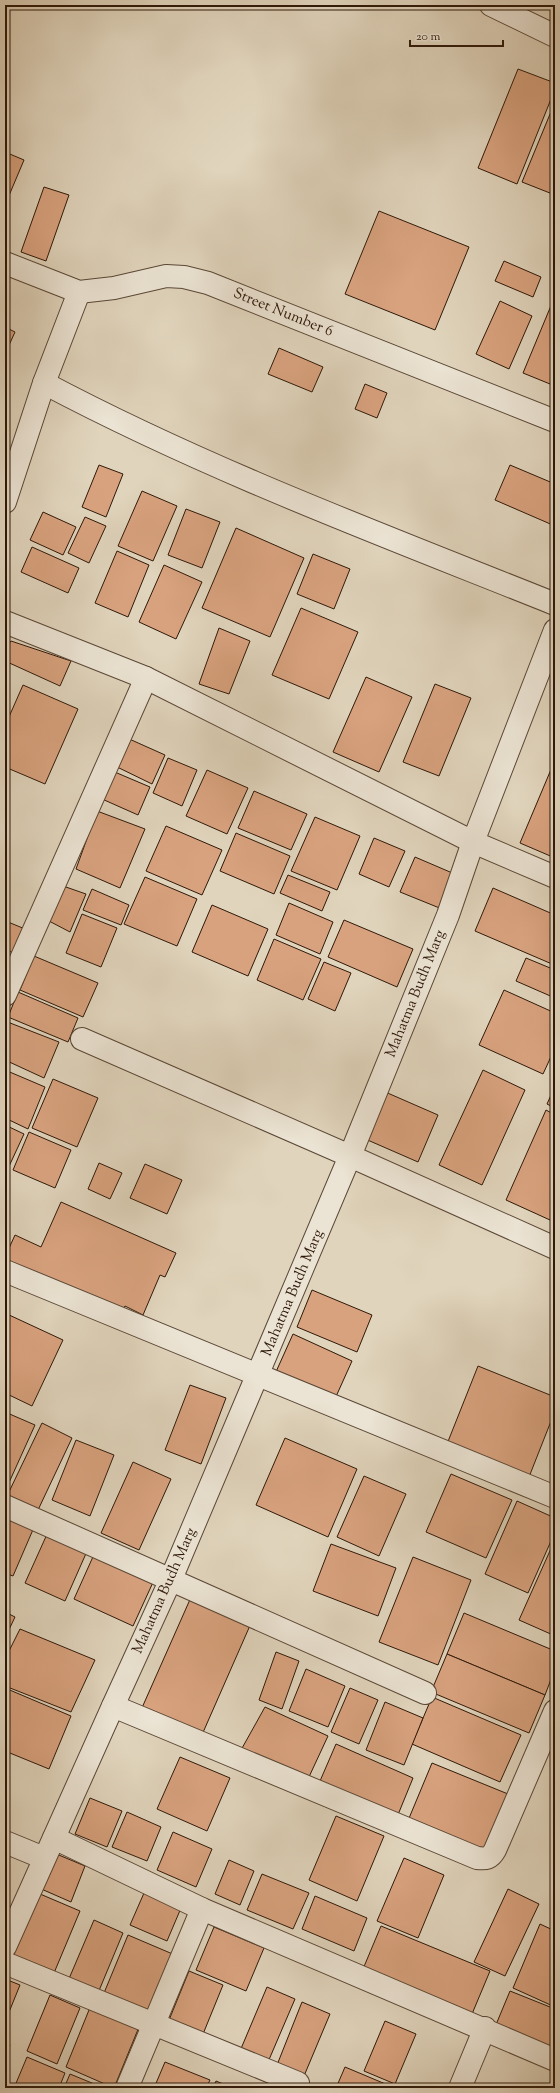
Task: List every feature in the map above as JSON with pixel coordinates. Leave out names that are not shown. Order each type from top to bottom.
[{"type":"street","points":[[491,5],[555,36]]},
{"type":"street","name":"Street Number 6","points":[[5,263],[79,292],[114,288],[166,276],[184,277],[208,282],[555,421]]},
{"type":"street","points":[[5,502],[44,383],[79,292]]},
{"type":"street","points":[[44,383],[94,409],[156,438],[319,510],[555,604]]},
{"type":"street","points":[[5,622],[146,678],[473,842],[555,877]]},
{"type":"street","name":"Mahatma Budh Marg","points":[[5,1946],[172,1579],[350,1156],[448,915],[473,842],[555,630]]},
{"type":"street","points":[[5,995],[146,678]]},
{"type":"street","points":[[82,1039],[350,1156],[555,1248]]},
{"type":"street","points":[[5,1271],[555,1497]]},
{"type":"street","points":[[5,1506],[172,1579],[177,1584],[425,1693]]},
{"type":"street","points":[[113,1706],[477,1858],[484,1859],[490,1858],[496,1850],[555,1711]]},
{"type":"street","points":[[54,1838],[202,1909],[485,2028],[555,2060]]},
{"type":"street","points":[[5,1842],[44,1858]]},
{"type":"street","points":[[127,2088],[202,1909]]},
{"type":"street","points":[[5,1963],[296,2085]]},
{"type":"street","points":[[460,2088],[485,2028]]},
{"type":"building","points":[[518,69],[555,83],[555,89],[517,184],[478,168]]},
{"type":"building","points":[[555,102],[555,195],[522,182]]},
{"type":"building","points":[[5,152],[24,160],[5,205]]},
{"type":"building","points":[[44,187],[69,195],[46,261],[21,252]]},
{"type":"building","points":[[379,211],[469,247],[435,330],[345,294]]},
{"type":"building","points":[[504,261],[541,277],[533,297],[495,281]]},
{"type":"building","points":[[555,296],[555,386],[523,373]]},
{"type":"building","points":[[500,301],[532,316],[509,369],[476,354]]},
{"type":"building","points":[[5,327],[15,332],[5,354]]},
{"type":"building","points":[[279,348],[323,367],[312,392],[268,374]]},
{"type":"building","points":[[365,384],[387,393],[377,418],[355,409]]},
{"type":"building","points":[[99,465],[123,474],[106,517],[82,507]]},
{"type":"building","points":[[510,465],[555,484],[555,526],[495,500]]},
{"type":"building","points":[[142,491],[177,506],[153,561],[118,546]]},
{"type":"building","points":[[186,509],[220,522],[202,568],[168,555]]},
{"type":"building","points":[[43,512],[76,527],[63,555],[30,540]]},
{"type":"building","points":[[85,517],[106,526],[89,563],[68,553]]},
{"type":"building","points":[[236,528],[304,558],[270,637],[202,608]]},
{"type":"building","points":[[32,547],[79,568],[68,593],[21,572]]},
{"type":"building","points":[[117,551],[149,565],[128,617],[95,603]]},
{"type":"building","points":[[313,554],[350,569],[334,609],[297,594]]},
{"type":"building","points":[[164,565],[202,582],[176,639],[139,622]]},
{"type":"building","points":[[301,608],[358,632],[329,699],[272,675]]},
{"type":"building","points":[[219,628],[250,641],[229,694],[199,684]]},
{"type":"building","points":[[11,641],[71,661],[60,686],[5,661],[5,649]]},
{"type":"building","points":[[366,677],[412,697],[379,772],[333,752]]},
{"type":"building","points":[[435,684],[471,698],[439,776],[403,762]]},
{"type":"building","points":[[23,685],[78,709],[45,784],[5,767],[5,726]]},
{"type":"building","points":[[127,738],[165,755],[152,784],[115,766]]},
{"type":"building","points":[[168,758],[197,770],[182,806],[153,793]]},
{"type":"building","points":[[555,760],[555,858],[520,843]]},
{"type":"building","points":[[110,770],[150,787],[138,815],[102,799]]},
{"type":"building","points":[[207,770],[248,788],[227,834],[186,816]]},
{"type":"building","points":[[254,791],[307,814],[291,850],[238,828]]},
{"type":"building","points":[[97,811],[145,829],[120,888],[76,869]]},
{"type":"building","points":[[315,817],[360,836],[337,890],[291,871]]},
{"type":"building","points":[[166,826],[222,850],[202,895],[146,871]]},
{"type":"building","points":[[236,833],[290,856],[274,894],[220,871]]},
{"type":"building","points":[[374,838],[405,851],[389,887],[359,874]]},
{"type":"building","points":[[415,857],[457,875],[442,909],[400,892]]},
{"type":"building","points":[[288,875],[330,892],[322,911],[280,893]]},
{"type":"building","points":[[145,877],[197,899],[177,946],[124,924]]},
{"type":"building","points":[[63,886],[86,894],[70,932],[49,921]]},
{"type":"building","points":[[493,888],[555,915],[555,957],[552,964],[475,931]]},
{"type":"building","points":[[92,889],[129,905],[121,925],[83,910]]},
{"type":"building","points":[[289,903],[333,922],[320,954],[276,935]]},
{"type":"building","points":[[212,905],[268,929],[248,976],[192,952]]},
{"type":"building","points":[[82,914],[117,928],[101,967],[66,953]]},
{"type":"building","points":[[344,920],[413,949],[397,987],[328,957]]},
{"type":"building","points":[[8,922],[30,931],[19,956],[5,949],[5,930]]},
{"type":"building","points":[[274,939],[321,959],[303,1000],[257,980]]},
{"type":"building","points":[[34,956],[98,983],[83,1017],[20,990]]},
{"type":"building","points":[[526,958],[555,970],[555,998],[516,981]]},
{"type":"building","points":[[324,962],[351,973],[335,1011],[308,999]]},
{"type":"building","points":[[504,990],[555,1013],[555,1048],[543,1074],[479,1045]]},
{"type":"building","points":[[18,992],[78,1018],[68,1042],[8,1017]]},
{"type":"building","points":[[5,1021],[59,1042],[44,1078],[5,1060]]},
{"type":"building","points":[[5,1070],[45,1087],[28,1129],[5,1118]]},
{"type":"building","points":[[483,1070],[525,1090],[482,1185],[439,1165]]},
{"type":"building","points":[[53,1079],[98,1098],[77,1147],[32,1128]]},
{"type":"building","points":[[555,1086],[555,1108],[547,1104]]},
{"type":"building","points":[[383,1091],[438,1115],[418,1162],[363,1138]]},
{"type":"building","points":[[546,1110],[555,1115],[555,1209],[550,1220],[506,1200]]},
{"type":"building","points":[[5,1125],[24,1134],[5,1175]]},
{"type":"building","points":[[29,1132],[71,1150],[55,1188],[13,1170]]},
{"type":"building","points":[[99,1163],[122,1173],[110,1199],[88,1189]]},
{"type":"building","points":[[145,1164],[182,1180],[167,1214],[130,1198]]},
{"type":"building","points":[[61,1202],[176,1253],[165,1277],[160,1275],[143,1315],[125,1306],[120,1316],[5,1268],[5,1257],[15,1235],[41,1247]]},
{"type":"building","points":[[312,1290],[372,1315],[357,1352],[297,1327]]},
{"type":"building","points":[[7,1314],[63,1340],[32,1406],[5,1393],[5,1319]]},
{"type":"building","points":[[293,1334],[352,1361],[334,1401],[275,1374]]},
{"type":"building","points":[[478,1366],[555,1397],[555,1411],[529,1477],[447,1444]]},
{"type":"building","points":[[190,1385],[226,1398],[201,1464],[165,1450]]},
{"type":"building","points":[[5,1412],[35,1425],[7,1487],[5,1486]]},
{"type":"building","points":[[42,1423],[72,1438],[38,1510],[7,1496]]},
{"type":"building","points":[[285,1438],[357,1469],[328,1537],[256,1505]]},
{"type":"building","points":[[76,1440],[114,1455],[90,1516],[52,1500]]},
{"type":"building","points":[[133,1462],[171,1479],[139,1550],[101,1533]]},
{"type":"building","points":[[451,1474],[512,1500],[486,1558],[426,1532]]},
{"type":"building","points":[[364,1476],[406,1494],[379,1556],[337,1537]]},
{"type":"building","points":[[517,1501],[555,1518],[555,1532],[528,1593],[485,1574]]},
{"type":"building","points":[[5,1512],[35,1525],[13,1576],[5,1573]]},
{"type":"building","points":[[48,1532],[88,1549],[65,1601],[25,1583]]},
{"type":"building","points":[[331,1544],[396,1568],[378,1616],[313,1591]]},
{"type":"building","points":[[553,1544],[555,1545],[555,1631],[553,1635],[519,1620]]},
{"type":"building","points":[[96,1550],[155,1578],[133,1626],[74,1599]]},
{"type":"building","points":[[413,1557],[471,1580],[438,1665],[379,1642]]},
{"type":"building","points":[[192,1595],[252,1621],[201,1737],[141,1710]]},
{"type":"building","points":[[5,1612],[15,1617],[5,1638]]},
{"type":"building","points":[[464,1613],[555,1651],[555,1669],[545,1695],[447,1654]]},
{"type":"building","points":[[20,1629],[95,1660],[71,1712],[5,1686],[5,1659]]},
{"type":"building","points":[[276,1652],[299,1661],[282,1709],[259,1700]]},
{"type":"building","points":[[447,1654],[545,1695],[529,1733],[431,1692]]},
{"type":"building","points":[[306,1669],[345,1686],[328,1727],[289,1711]]},
{"type":"building","points":[[5,1688],[71,1716],[49,1769],[5,1751]]},
{"type":"building","points":[[350,1688],[378,1700],[359,1744],[331,1732]]},
{"type":"building","points":[[432,1697],[521,1735],[500,1782],[412,1744]]},
{"type":"building","points":[[385,1702],[423,1718],[404,1765],[366,1750]]},
{"type":"building","points":[[265,1707],[328,1736],[308,1779],[241,1750]]},
{"type":"building","points":[[336,1744],[413,1778],[395,1822],[317,1788]]},
{"type":"building","points":[[180,1757],[230,1778],[207,1831],[157,1809]]},
{"type":"building","points":[[432,1763],[508,1794],[483,1854],[407,1823]]},
{"type":"building","points":[[90,1798],[122,1811],[107,1847],[75,1834]]},
{"type":"building","points":[[127,1812],[161,1827],[147,1861],[112,1847]]},
{"type":"building","points":[[336,1816],[384,1836],[357,1901],[309,1880]]},
{"type":"building","points":[[173,1832],[212,1849],[196,1887],[157,1870]]},
{"type":"building","points":[[54,1853],[85,1866],[71,1902],[39,1888]]},
{"type":"building","points":[[404,1858],[444,1875],[418,1938],[377,1921]]},
{"type":"building","points":[[229,1860],[254,1871],[240,1905],[215,1894]]},
{"type":"building","points":[[262,1874],[309,1893],[293,1929],[247,1910]]},
{"type":"building","points":[[508,1889],[539,1904],[505,1976],[474,1962]]},
{"type":"building","points":[[33,1891],[80,1911],[54,1973],[6,1954]]},
{"type":"building","points":[[144,1893],[181,1908],[167,1941],[130,1925]]},
{"type":"building","points":[[315,1896],[367,1918],[354,1951],[302,1929]]},
{"type":"building","points":[[94,1920],[123,1933],[98,1993],[68,1981]]},
{"type":"building","points":[[540,1924],[555,1931],[555,2007],[513,1988]]},
{"type":"building","points":[[381,1926],[490,1971],[472,2014],[363,1969]]},
{"type":"building","points":[[214,1927],[264,1948],[246,1991],[196,1970]]},
{"type":"building","points":[[128,1935],[175,1955],[151,2013],[104,1993]]},
{"type":"building","points":[[189,1971],[223,1985],[201,2039],[167,2025]]},
{"type":"building","points":[[5,1979],[20,1985],[5,2022]]},
{"type":"building","points":[[267,1987],[295,1999],[268,2062],[240,2051]]},
{"type":"building","points":[[510,1991],[555,2009],[555,2053],[495,2027]]},
{"type":"building","points":[[50,1995],[80,2008],[57,2064],[27,2051]]},
{"type":"building","points":[[302,2002],[330,2014],[304,2076],[277,2065]]},
{"type":"building","points":[[91,2005],[139,2027],[114,2088],[66,2067]]},
{"type":"building","points":[[385,2021],[416,2034],[395,2084],[364,2071]]},
{"type":"building","points":[[5,2043],[10,2045],[5,2057]]},
{"type":"building","points":[[27,2057],[65,2073],[59,2088],[14,2088]]},
{"type":"building","points":[[165,2062],[210,2080],[206,2088],[154,2088]]},
{"type":"building","points":[[345,2067],[395,2088],[336,2088]]},
{"type":"building","points":[[70,2074],[104,2088],[64,2088]]},
{"type":"building","points":[[216,2081],[233,2088],[213,2088]]}]
